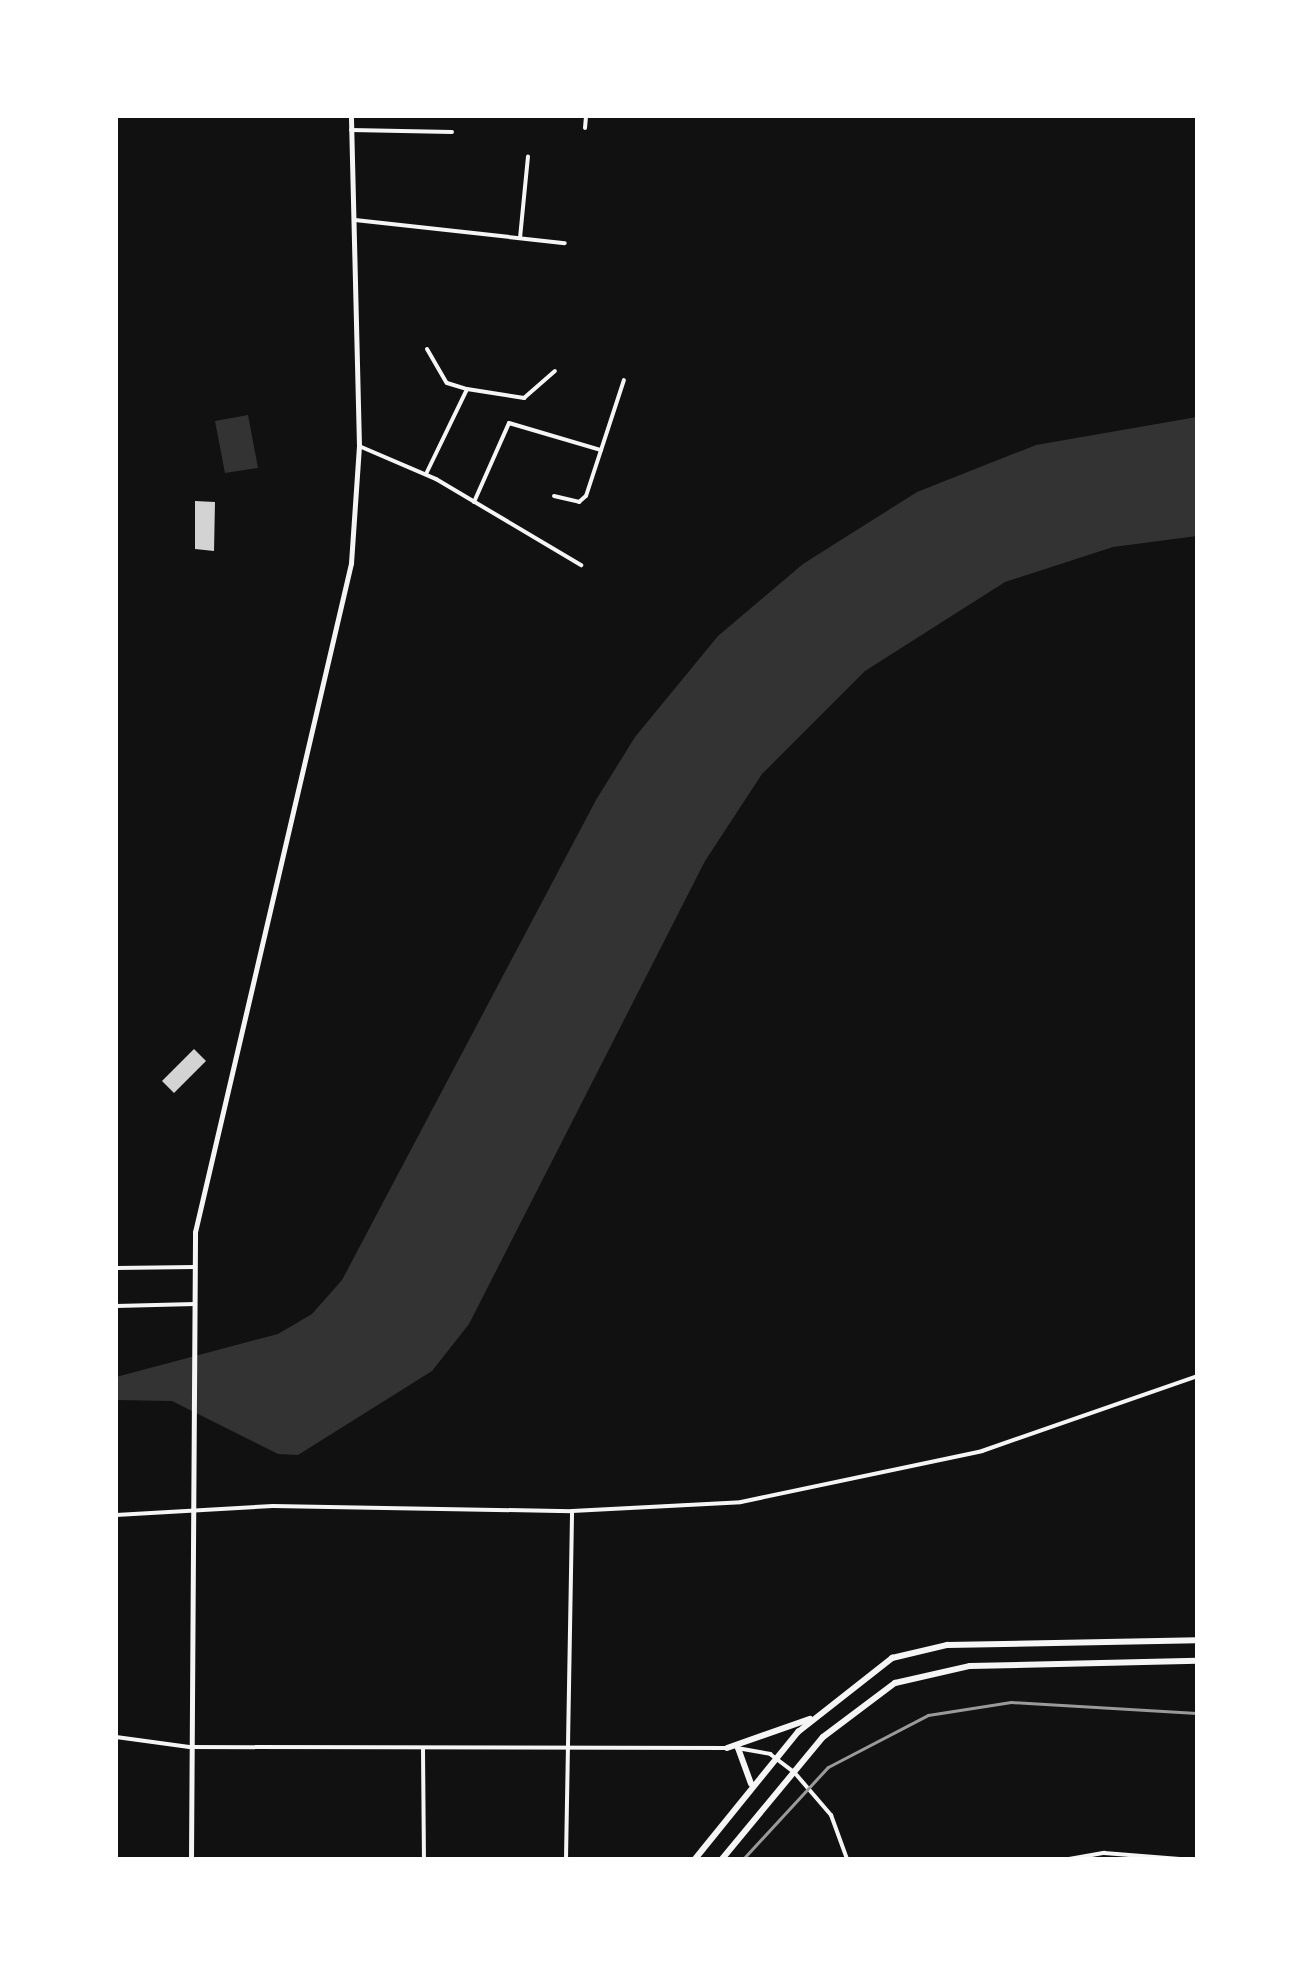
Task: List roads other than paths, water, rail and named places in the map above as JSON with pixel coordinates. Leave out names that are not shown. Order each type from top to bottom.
[{"type":"main road","points":[[695,1859],[775,1757],[814,1717],[874,1669],[928,1648],[1197,1640]]},
{"type":"main road","points":[[722,1859],[794,1772],[861,1702],[920,1675],[970,1666],[1197,1661]]},
{"type":"main road","points":[[727,1748],[814,1717]]},
{"type":"main road","points":[[738,1748],[751,1784]]},
{"type":"street","points":[[191,1859],[189,1747],[196,1217],[219,1107],[344,604],[359,446],[351,116]]},
{"type":"street","points":[[585,128],[586,116]]},
{"type":"street","points":[[351,130],[452,132]]},
{"type":"street","points":[[520,238],[528,156]]},
{"type":"street","points":[[355,220],[565,243]]},
{"type":"street","points":[[427,349],[447,383],[467,389],[524,398],[555,371]]},
{"type":"street","points":[[554,496],[582,501],[624,380]]},
{"type":"street","points":[[426,474],[467,389]]},
{"type":"street","points":[[474,502],[509,423],[601,450]]},
{"type":"street","points":[[359,446],[426,474],[581,565]]},
{"type":"street","points":[[116,1268],[195,1267]]},
{"type":"street","points":[[116,1306],[195,1304]]},
{"type":"street","points":[[116,1515],[194,1513],[273,1506],[572,1511],[760,1500],[982,1451],[1197,1376]]},
{"type":"street","points":[[566,1859],[572,1511]]},
{"type":"street","points":[[116,1737],[189,1747],[738,1748],[775,1757],[794,1772],[831,1815],[847,1859]]},
{"type":"street","points":[[423,1749],[424,1859]]},
{"type":"street","points":[[1069,1859],[1117,1853],[1180,1859]]},
{"type":"railway","points":[[743,1859],[828,1767],[928,1715],[1011,1702],[1197,1713]]}]
